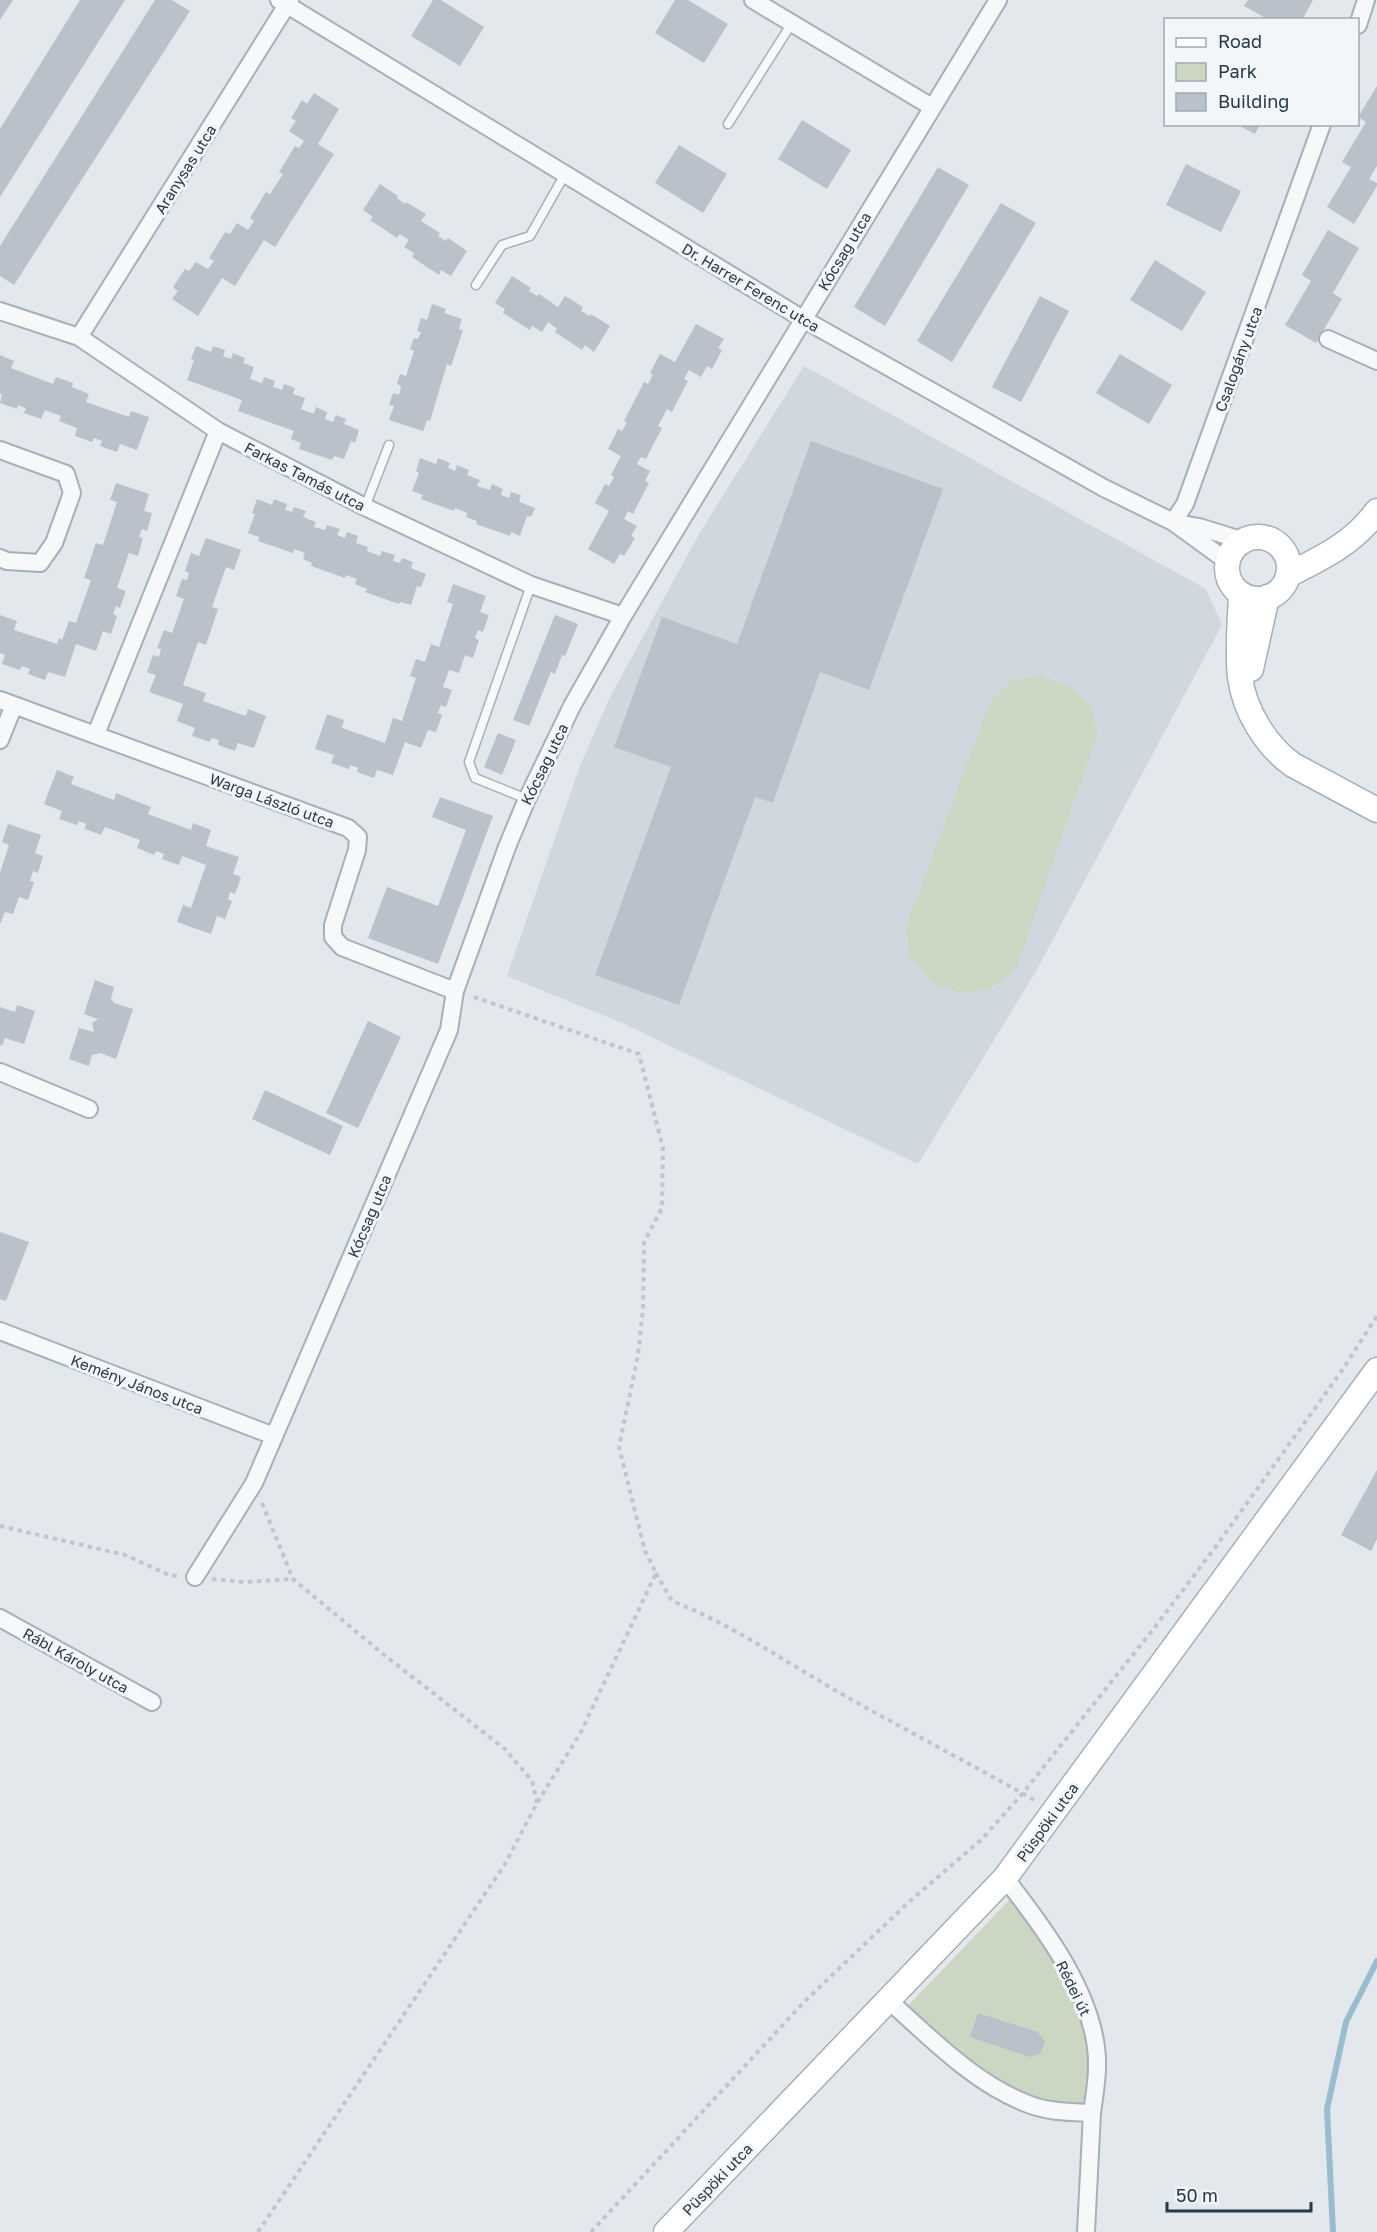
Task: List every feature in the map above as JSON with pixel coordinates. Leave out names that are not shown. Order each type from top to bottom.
[{"type":"street","points":[[753,0],[932,107]]},
{"type":"street","name":"Kócsag utca","points":[[195,1577],[254,1483],[449,1030],[455,991],[507,847],[527,799],[572,706],[623,616],[998,0]]},
{"type":"street","points":[[1359,22],[1366,0]]},
{"type":"street","name":"Dr. Harrer Ferenc utca","points":[[286,2],[803,319],[1104,488],[1173,522],[1228,562]]},
{"type":"street","name":"Aranysas utca","points":[[79,337],[286,2]]},
{"type":"street","name":"Csalogány utca","points":[[1173,522],[1185,504],[1321,126]]},
{"type":"street","name":"Farkas Tamás utca","points":[[0,311],[79,337],[218,431],[365,507],[531,585],[623,616]]},
{"type":"street","points":[[1328,339],[1377,361]]},
{"type":"street","points":[[96,734],[218,431]]},
{"type":"street","points":[[0,450],[66,474],[72,493],[54,543],[40,563],[7,561],[0,558]]},
{"type":"street","points":[[1173,522],[1199,527],[1244,541],[1263,538],[1273,541],[1282,549],[1289,565],[1288,575],[1278,592],[1267,597],[1250,598],[1241,594],[1229,580],[1228,562],[1231,554],[1244,541]]},
{"type":"street","points":[[1282,549],[1322,545],[1371,524]]},
{"type":"street","points":[[1288,575],[1333,553],[1371,524]]},
{"type":"street","points":[[1241,594],[1240,677],[1249,708],[1261,731],[1280,756],[1307,774],[1377,810]]},
{"type":"street","points":[[1249,708],[1251,667],[1267,597]]},
{"type":"street","name":"Warga László utca","points":[[0,740],[7,702],[348,828],[358,837],[357,850],[333,925],[333,937],[342,947],[455,991]]},
{"type":"street","points":[[0,1072],[89,1108]]},
{"type":"street","name":"Kemény János utca","points":[[0,1331],[274,1436]]},
{"type":"street","name":"Püspöki utca","points":[[666,2232],[1005,1878],[1377,1370]]},
{"type":"street","name":"Rábl Károly utca","points":[[0,1618],[152,1702]]},
{"type":"street","name":"Rédei út","points":[[1005,1878],[1033,1914],[1088,2010],[1097,2066],[1092,2113],[1086,2232]]},
{"type":"street","points":[[887,1999],[962,2065],[1001,2091],[1028,2104],[1052,2111],[1092,2113]]},
{"type":"lane","points":[[728,124],[792,23]]},
{"type":"lane","points":[[476,285],[502,245],[530,236],[565,174]]},
{"type":"lane","points":[[365,507],[389,445]]},
{"type":"lane","points":[[527,799],[475,778],[469,762],[531,585]]},
{"type":"path","points":[[455,991],[639,1054],[663,1148],[662,1208],[644,1242],[643,1309],[638,1355],[619,1447],[645,1551],[672,1601],[756,1642],[839,1692],[1055,1812]]},
{"type":"path","points":[[591,2232],[806,2000],[910,1901],[981,1840],[1023,1794],[1217,1545],[1343,1369],[1377,1316]]},
{"type":"path","points":[[254,1483],[293,1579],[383,1654],[505,1749],[532,1781],[537,1803]]},
{"type":"path","points":[[0,1526],[125,1555],[169,1575],[244,1581],[293,1579]]},
{"type":"path","points":[[258,2232],[505,1864],[537,1803],[581,1732],[656,1573]]},
{"type":"shaded area","points":[[804,366],[1206,589],[1222,625],[1035,973],[918,1164],[622,1023],[507,976],[580,766],[609,699],[699,534]]},
{"type":"green space","points":[[1042,676],[1073,688],[1092,707],[1097,734],[1016,970],[988,990],[959,993],[931,982],[909,954],[906,927],[990,702],[1012,680]]},
{"type":"green space","points":[[1014,1895],[1085,2012],[1094,2065],[1088,2109],[1054,2108],[1002,2088],[905,2009]]},
{"type":"building","points":[[0,0],[13,0],[0,20]]},
{"type":"building","points":[[80,0],[125,0],[0,197],[0,129]]},
{"type":"building","points":[[155,0],[172,0],[190,11],[14,285],[0,276],[0,246]]},
{"type":"building","points":[[433,0],[441,0],[484,27],[460,66],[411,36]]},
{"type":"building","points":[[675,0],[688,0],[728,24],[704,63],[655,33]]},
{"type":"building","points":[[1248,0],[1313,0],[1303,18],[1265,18],[1244,6]]},
{"type":"building","points":[[1377,86],[1377,166],[1369,179],[1377,183],[1377,186],[1354,224],[1327,207],[1351,167],[1342,162],[1366,122],[1359,115]]},
{"type":"building","points":[[314,93],[339,109],[318,144],[334,154],[275,247],[264,240],[235,286],[222,278],[198,316],[172,299],[178,291],[173,287],[185,269],[189,271],[196,262],[208,269],[214,261],[209,258],[225,232],[230,234],[237,223],[248,230],[254,221],[250,218],[266,192],[270,194],[283,174],[279,172],[295,146],[299,148],[304,141],[289,131],[296,121],[291,118],[302,100],[307,104]]},
{"type":"building","points":[[802,120],[851,150],[827,189],[778,159]]},
{"type":"building","points":[[1240,126],[1259,126],[1255,134]]},
{"type":"building","points":[[679,145],[727,174],[703,213],[655,183]]},
{"type":"building","points":[[1186,164],[1241,191],[1221,232],[1166,205]]},
{"type":"building","points":[[938,167],[969,185],[885,326],[854,307]]},
{"type":"building","points":[[380,184],[398,196],[397,198],[405,204],[406,202],[426,214],[421,221],[440,233],[438,236],[446,241],[448,238],[467,251],[451,276],[441,270],[439,275],[412,257],[414,253],[404,247],[409,240],[400,234],[397,238],[370,220],[373,217],[363,210]]},
{"type":"building","points":[[1001,203],[1036,223],[952,362],[917,341]]},
{"type":"building","points":[[1328,230],[1359,248],[1333,293],[1342,299],[1316,343],[1285,325],[1311,281],[1302,275]]},
{"type":"building","points":[[1155,260],[1206,292],[1182,331],[1130,300]]},
{"type":"building","points":[[512,276],[531,288],[529,291],[537,296],[539,294],[558,307],[565,296],[583,307],[581,311],[590,316],[591,314],[610,326],[594,352],[585,345],[582,350],[555,332],[557,329],[548,322],[542,332],[532,326],[530,330],[503,313],[505,309],[495,303]]},
{"type":"building","points":[[1040,296],[1069,311],[1021,402],[992,387]]},
{"type":"building","points":[[432,304],[446,309],[444,313],[462,319],[459,329],[463,330],[451,366],[447,364],[430,421],[427,420],[423,431],[389,420],[394,406],[389,405],[393,393],[399,395],[401,386],[397,384],[400,374],[406,376],[414,351],[410,349],[414,338],[418,339],[421,332],[417,331],[421,318],[427,320]]},
{"type":"building","points":[[696,324],[724,339],[718,348],[722,350],[712,369],[707,366],[701,377],[689,370],[684,379],[688,381],[672,412],[667,409],[658,426],[662,428],[646,459],[641,457],[637,464],[650,471],[645,481],[649,483],[633,514],[628,511],[624,519],[637,526],[631,536],[635,538],[624,556],[620,554],[614,564],[588,549],[609,511],[595,503],[605,484],[609,486],[614,477],[611,475],[621,456],[608,449],[618,429],[622,431],[627,422],[624,421],[644,382],[648,384],[653,375],[650,373],[660,354],[675,362]]},
{"type":"building","points":[[196,346],[211,352],[213,346],[225,350],[223,356],[231,359],[233,353],[245,358],[243,363],[254,367],[250,379],[262,383],[264,377],[275,381],[273,387],[282,390],[284,384],[295,388],[293,394],[305,398],[301,409],[314,414],[316,407],[327,412],[325,419],[333,422],[336,415],[346,419],[344,424],[359,430],[355,443],[351,441],[344,459],[334,456],[332,460],[299,449],[301,443],[291,439],[294,431],[238,411],[242,400],[187,380]]},
{"type":"building","points":[[1120,354],[1172,385],[1149,424],[1096,393]]},
{"type":"building","points":[[0,355],[14,361],[11,368],[53,384],[56,377],[73,383],[72,387],[89,394],[86,402],[129,417],[131,411],[149,417],[137,450],[120,444],[117,452],[100,446],[102,441],[94,438],[92,442],[75,436],[77,428],[59,421],[61,416],[45,410],[41,419],[24,413],[26,408],[18,405],[17,409],[0,403],[2,394],[0,394]]},
{"type":"building","points":[[811,441],[943,489],[869,690],[820,672],[773,803],[755,797],[679,1005],[595,975],[671,767],[614,747],[662,617],[737,644]]},
{"type":"building","points":[[420,458],[436,464],[438,458],[450,463],[448,468],[455,471],[457,465],[469,470],[467,475],[480,480],[477,486],[490,490],[492,484],[503,489],[501,495],[509,498],[511,492],[521,495],[519,502],[535,508],[531,517],[527,516],[520,536],[511,532],[510,536],[476,524],[477,521],[466,517],[467,513],[455,508],[454,511],[421,499],[423,495],[412,491],[419,473],[416,471]]},
{"type":"building","points":[[116,483],[149,494],[144,511],[152,513],[147,531],[142,529],[139,537],[143,538],[138,556],[129,553],[117,588],[126,591],[120,608],[116,606],[113,614],[117,616],[111,634],[103,631],[96,651],[76,644],[65,677],[48,672],[45,680],[28,674],[30,669],[22,666],[20,670],[2,664],[5,655],[0,653],[0,615],[17,621],[14,630],[57,644],[59,638],[62,640],[69,621],[76,623],[91,580],[84,578],[96,543],[103,545],[117,502],[110,500]]},
{"type":"building","points":[[257,499],[272,505],[274,499],[287,504],[285,510],[292,512],[294,507],[306,511],[303,517],[316,522],[314,527],[325,530],[327,525],[340,529],[337,535],[345,538],[347,532],[358,536],[356,543],[368,547],[367,551],[380,556],[382,551],[395,555],[393,561],[400,563],[402,558],[413,562],[411,568],[426,574],[421,587],[417,586],[411,605],[400,602],[399,604],[365,592],[367,589],[355,584],[357,579],[346,575],[345,578],[311,566],[312,563],[303,559],[305,553],[294,549],[293,553],[258,541],[259,537],[248,533],[255,514],[252,513]]},
{"type":"building","points":[[206,538],[241,550],[234,570],[226,567],[212,607],[218,609],[206,645],[198,642],[183,685],[206,693],[203,701],[246,716],[248,709],[266,716],[254,748],[238,743],[235,751],[218,745],[219,740],[211,738],[210,742],[192,736],[195,728],[177,721],[183,704],[149,692],[156,675],[147,672],[153,655],[159,657],[161,649],[157,648],[164,630],[172,633],[184,599],[176,596],[182,579],[187,580],[189,573],[185,571],[191,553],[199,556]]},
{"type":"building","points":[[453,584],[486,596],[480,612],[489,615],[483,632],[478,630],[475,638],[479,640],[473,658],[465,655],[459,673],[449,670],[443,687],[452,690],[446,707],[441,705],[438,713],[442,715],[436,732],[428,730],[421,748],[405,742],[393,775],[377,770],[374,778],[357,772],[358,768],[350,765],[349,769],[331,763],[334,755],[315,749],[327,714],[344,720],[342,728],[385,743],[393,718],[402,721],[416,678],[410,676],[416,659],[425,662],[431,644],[439,647],[453,604],[447,602]]},
{"type":"building","points":[[555,615],[578,624],[555,674],[551,672],[529,726],[513,720]]},
{"type":"building","points":[[498,733],[516,740],[502,775],[484,767]]},
{"type":"building","points":[[57,770],[74,777],[71,784],[114,800],[116,793],[151,807],[148,814],[191,830],[193,823],[211,830],[206,846],[239,857],[233,874],[241,877],[235,894],[230,892],[228,900],[232,901],[225,919],[217,916],[211,934],[177,922],[183,905],[191,908],[206,865],[182,856],[179,865],[162,859],[164,854],[156,851],[154,855],[137,848],[140,840],[105,827],[101,835],[85,829],[86,824],[79,821],[77,825],[59,819],[62,811],[44,804]]},
{"type":"building","points":[[440,797],[493,816],[438,964],[368,938],[387,887],[438,906],[466,830],[432,817]]},
{"type":"building","points":[[8,824],[41,835],[35,853],[43,856],[38,873],[33,871],[30,881],[34,882],[28,900],[19,897],[13,914],[5,912],[0,924],[0,873],[9,845],[2,842]]},
{"type":"building","points":[[95,980],[114,987],[111,999],[114,1003],[133,1009],[116,1059],[100,1053],[92,1055],[89,1066],[69,1059],[79,1028],[94,1032],[92,1023],[98,1019],[84,1014]]},
{"type":"building","points":[[17,1005],[35,1011],[24,1044],[5,1038],[2,1046],[0,1045],[0,1007],[15,1012]]},
{"type":"building","points":[[368,1021],[401,1037],[358,1128],[326,1113]]},
{"type":"building","points":[[265,1090],[343,1126],[330,1155],[252,1119]]},
{"type":"building","points":[[0,1232],[29,1242],[6,1301],[0,1299]]},
{"type":"building","points":[[1377,1470],[1377,1539],[1371,1551],[1341,1535]]},
{"type":"building","points":[[978,2013],[1038,2032],[1045,2042],[1040,2054],[1030,2057],[970,2037]]},
{"type":"waterway","points":[[1333,2232],[1327,2109],[1346,2022],[1377,1961]]}]
